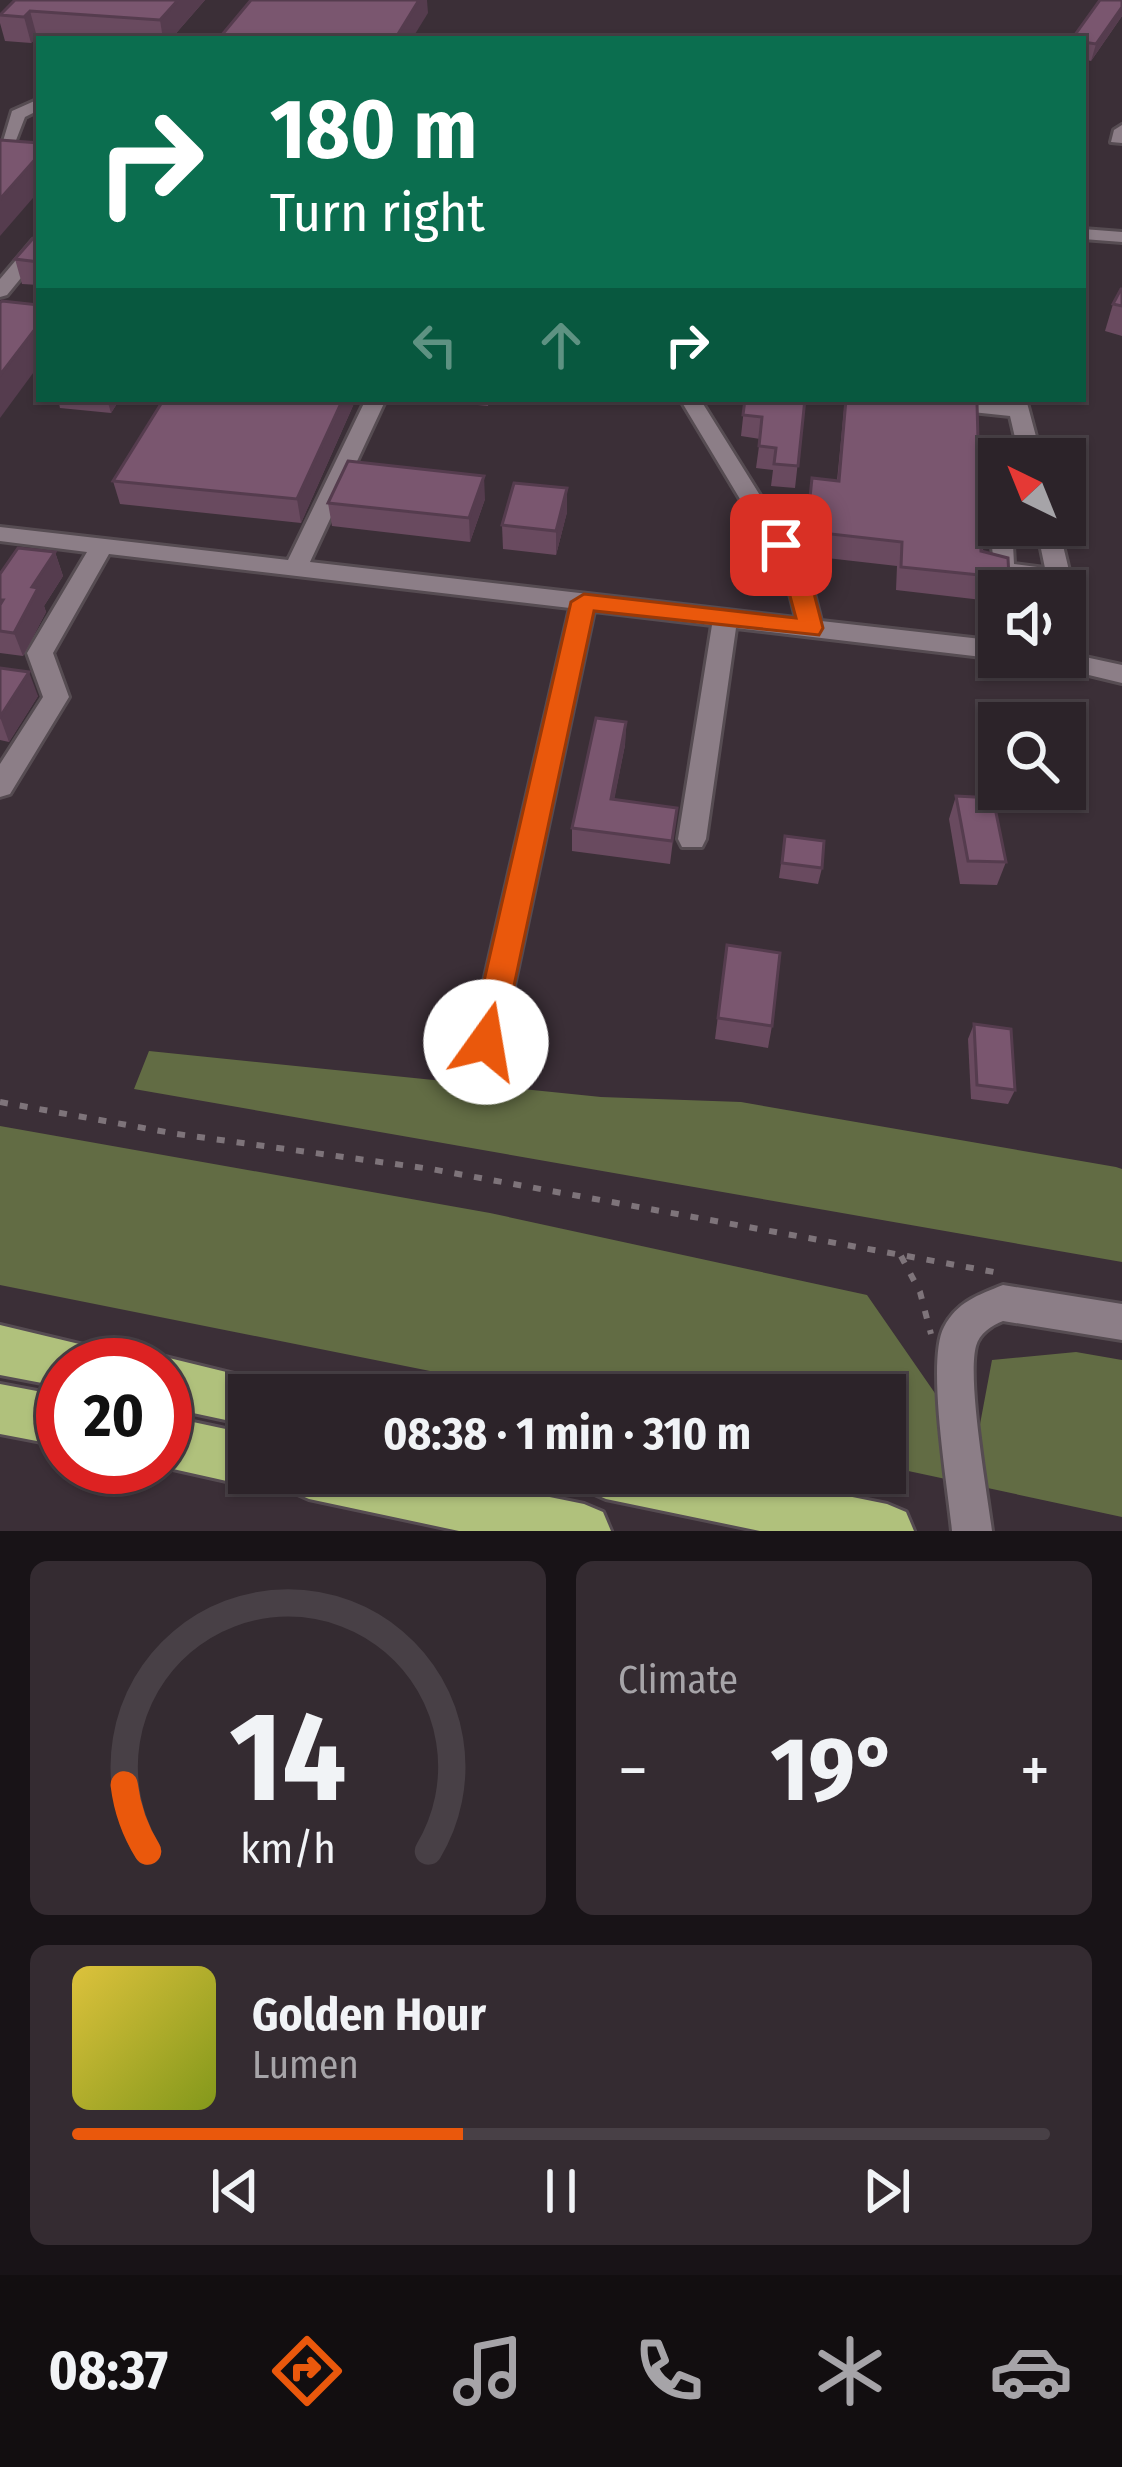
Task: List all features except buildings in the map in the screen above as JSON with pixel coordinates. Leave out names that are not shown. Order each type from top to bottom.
[{"type":"highway","points":[[0,1350],[36,1357]]},
{"type":"highway","points":[[192,1388],[228,1396]]},
{"type":"highway","points":[[0,1409],[36,1416]]},
{"type":"highway","points":[[192,1448],[228,1456]]},
{"type":"highway","points":[[409,1494],[584,1531]]},
{"type":"highway","points":[[708,1494],[887,1531]]},
{"type":"street","points":[[10,144],[17,114],[36,102]]},
{"type":"street","points":[[1086,234],[1122,237]]},
{"type":"street","points":[[0,291],[36,248]]},
{"type":"street","points":[[296,568],[375,402]]},
{"type":"street","points":[[692,402],[755,498],[796,574],[811,628]]},
{"type":"street","points":[[962,402],[1018,405],[1026,438]]},
{"type":"street","points":[[0,534],[978,648]]},
{"type":"street","points":[[0,788],[56,697],[40,652],[102,546]]},
{"type":"street","points":[[486,1042],[584,602]]},
{"type":"street","points":[[692,839],[725,618]]},
{"type":"street","points":[[1086,666],[1122,674]]},
{"type":"street","points":[[972,1531],[956,1381],[958,1337],[978,1313],[1003,1304],[1122,1322]]},
{"type":"path","points":[[0,1102],[177,1134],[431,1169],[1025,1277]]},
{"type":"path","points":[[901,1256],[920,1292],[936,1356],[956,1381]]},
{"type":"green space","points":[[149,1051],[601,1097],[741,1102],[1116,1167],[1122,1169],[1122,1262],[134,1089]]},
{"type":"green space","points":[[0,1126],[490,1213],[867,1295],[975,1451],[992,1360],[1076,1352],[1122,1360],[1122,1517],[906,1471],[906,1374],[445,1374],[0,1285]]},
{"type":"route","points":[[486,1042],[584,602],[811,628],[811,614],[781,545]]}]
